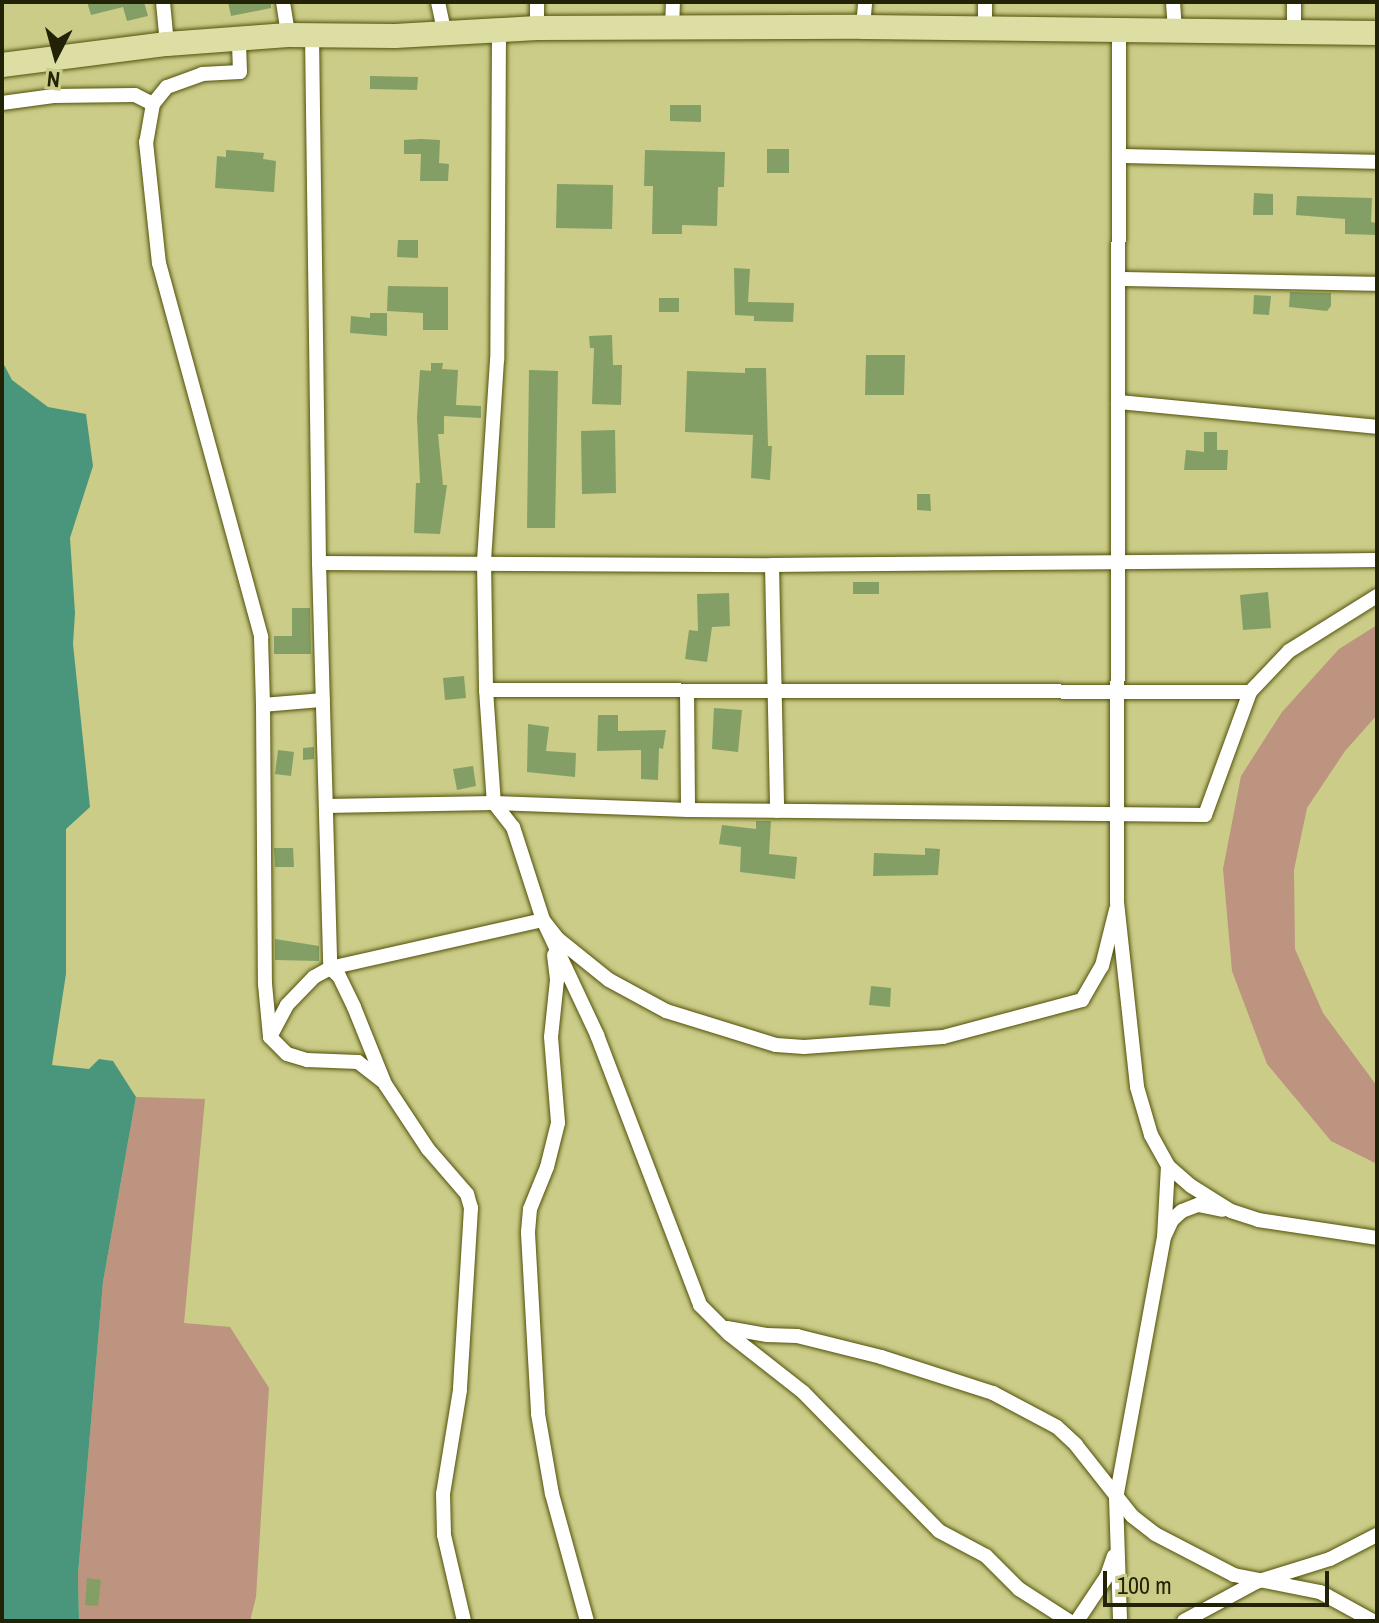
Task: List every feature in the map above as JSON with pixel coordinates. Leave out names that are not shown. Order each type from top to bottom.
[{"type":"highway","points":[[2,65],[167,44],[239,39],[300,35],[395,36],[537,28],[863,27],[1377,33]]},
{"type":"street","points":[[163,2],[167,44]]},
{"type":"street","points":[[283,2],[300,35],[330,968],[339,976],[354,1007],[385,1084],[428,1149],[467,1194],[471,1208],[460,1390],[443,1494],[444,1535],[464,1621]]},
{"type":"street","points":[[438,2],[444,31]]},
{"type":"street","points":[[537,2],[537,28]]},
{"type":"street","points":[[672,29],[673,2]]},
{"type":"street","points":[[863,27],[865,2]]},
{"type":"street","points":[[985,2],[985,28]]},
{"type":"street","points":[[1173,2],[1175,32]]},
{"type":"street","points":[[1294,2],[1294,33]]},
{"type":"street","points":[[1119,30],[1117,902],[1137,1087],[1151,1135],[1168,1166],[1191,1186],[1231,1211]]},
{"type":"street","points":[[499,32],[497,360],[484,561],[486,690],[494,803],[513,827],[553,947],[597,1035],[700,1305],[716,1323],[803,1392],[939,1531],[986,1556],[1019,1589],[1069,1621]]},
{"type":"street","points":[[239,39],[240,72],[202,74],[167,87],[153,104],[146,142],[159,263],[261,637],[265,984],[270,1037],[287,1054],[307,1060],[358,1062],[385,1084]]},
{"type":"street","points":[[2,103],[54,96],[135,95],[153,104]]},
{"type":"street","points":[[1119,156],[1377,162]]},
{"type":"street","points":[[1118,279],[1377,284]]},
{"type":"street","points":[[1118,402],[1377,427]]},
{"type":"street","points":[[319,563],[484,561],[772,565],[1377,560]]},
{"type":"street","points":[[772,565],[777,811]]},
{"type":"street","points":[[326,806],[494,803],[688,810],[1205,815],[1250,692],[1289,651],[1377,596]]},
{"type":"street","points":[[486,690],[1250,692]]},
{"type":"street","points":[[687,691],[688,810]]},
{"type":"street","points":[[263,705],[323,700]]},
{"type":"street","points":[[543,920],[558,939],[609,980],[666,1011],[776,1045],[804,1047],[943,1037],[1082,1000],[1102,966],[1117,902]]},
{"type":"street","points":[[270,1037],[287,1005],[314,977],[330,968],[543,920]]},
{"type":"street","points":[[553,947],[557,980],[551,1037],[558,1123],[547,1167],[530,1209],[528,1233],[538,1414],[552,1494],[587,1621]]},
{"type":"street","points":[[1120,1621],[1116,1498],[1164,1237],[1168,1166]]},
{"type":"street","points":[[1164,1237],[1172,1220],[1182,1211],[1198,1205],[1258,1220],[1376,1238]]},
{"type":"street","points":[[716,1323],[736,1331],[797,1336],[881,1357],[993,1393],[1057,1427],[1083,1453],[1116,1498],[1155,1534],[1234,1575],[1256,1582],[1320,1592],[1373,1621]]},
{"type":"street","points":[[1184,1621],[1256,1582],[1330,1559],[1377,1535]]},
{"type":"street","points":[[1077,1621],[1107,1576],[1118,1544]]},
{"type":"shaded area","points":[[2,361],[12,380],[48,407],[86,414],[93,466],[70,538],[75,613],[73,644],[90,807],[66,829],[66,974],[52,1065],[89,1069],[99,1059],[113,1061],[136,1097],[103,1282],[78,1574],[79,1621],[2,1621]]},
{"type":"shaded area","points":[[1377,625],[1377,715],[1345,751],[1307,808],[1294,870],[1295,949],[1323,1013],[1377,1086],[1377,1164],[1331,1141],[1267,1064],[1232,971],[1223,869],[1241,776],[1282,712],[1339,649]]},
{"type":"shaded area","points":[[136,1097],[205,1099],[184,1323],[230,1327],[269,1388],[256,1597],[250,1621],[79,1621],[78,1574],[103,1282]]},
{"type":"building","points":[[87,2],[144,2],[148,16],[127,21],[123,7],[91,15]]},
{"type":"building","points":[[228,2],[271,2],[271,8],[231,16]]},
{"type":"building","points":[[370,76],[418,77],[417,90],[370,89]]},
{"type":"building","points":[[670,105],[701,105],[701,122],[670,121]]},
{"type":"building","points":[[404,140],[440,140],[439,163],[449,164],[448,181],[420,181],[421,154],[404,154]]},
{"type":"building","points":[[767,149],[789,149],[789,173],[767,173]]},
{"type":"building","points":[[226,150],[264,153],[263,159],[276,161],[274,192],[215,188],[217,156],[226,157]]},
{"type":"building","points":[[645,150],[725,152],[724,187],[718,187],[717,226],[682,225],[682,234],[652,234],[653,186],[644,186]]},
{"type":"building","points":[[557,184],[613,185],[612,229],[556,228]]},
{"type":"building","points":[[1254,193],[1273,194],[1273,215],[1253,215]]},
{"type":"building","points":[[1297,196],[1372,198],[1371,222],[1377,223],[1377,235],[1345,234],[1345,219],[1296,215]]},
{"type":"building","points":[[398,240],[418,240],[418,258],[397,257]]},
{"type":"building","points":[[734,268],[750,269],[748,302],[794,303],[793,322],[754,321],[754,316],[735,315]]},
{"type":"building","points":[[388,286],[448,287],[448,330],[423,330],[423,313],[387,311]]},
{"type":"building","points":[[1290,292],[1331,293],[1331,306],[1327,311],[1289,307]]},
{"type":"building","points":[[1254,295],[1271,296],[1269,315],[1253,314]]},
{"type":"building","points":[[659,298],[679,298],[679,312],[659,312]]},
{"type":"building","points":[[370,313],[387,313],[387,336],[350,333],[351,316],[370,318]]},
{"type":"building","points":[[612,335],[613,365],[622,365],[621,405],[592,404],[594,348],[590,348],[589,336]]},
{"type":"building","points":[[866,355],[905,355],[904,395],[865,395]]},
{"type":"building","points":[[431,363],[443,363],[442,369],[458,370],[456,405],[481,406],[481,418],[444,416],[444,434],[438,434],[443,485],[447,485],[440,534],[414,533],[416,483],[420,483],[417,417],[420,370],[431,371]]},
{"type":"building","points":[[745,368],[766,368],[768,446],[772,446],[770,480],[751,478],[753,435],[685,432],[687,371],[745,373]]},
{"type":"building","points":[[529,370],[558,371],[555,528],[527,528]]},
{"type":"building","points":[[615,430],[616,493],[582,494],[581,431]]},
{"type":"building","points":[[1204,432],[1217,432],[1217,450],[1228,450],[1227,470],[1184,470],[1186,450],[1204,452]]},
{"type":"building","points":[[917,494],[930,494],[931,511],[917,510]]},
{"type":"building","points":[[853,582],[879,582],[879,594],[853,594]]},
{"type":"building","points":[[1268,592],[1271,628],[1243,630],[1240,595]]},
{"type":"building","points":[[729,593],[730,626],[712,627],[707,662],[685,659],[689,630],[698,631],[697,594]]},
{"type":"building","points":[[292,608],[310,608],[311,654],[274,654],[274,636],[292,636]]},
{"type":"building","points":[[464,676],[466,698],[445,700],[443,678]]},
{"type":"building","points":[[714,708],[742,710],[738,752],[712,749]]},
{"type":"building","points":[[598,715],[618,715],[618,731],[666,730],[663,749],[659,748],[658,780],[641,779],[641,750],[597,751]]},
{"type":"building","points":[[528,724],[549,727],[546,751],[576,753],[575,777],[527,772]]},
{"type":"building","points":[[314,747],[314,759],[303,760],[303,748]]},
{"type":"building","points":[[278,750],[294,752],[291,776],[275,774]]},
{"type":"building","points":[[473,766],[476,786],[457,790],[453,769]]},
{"type":"building","points":[[756,821],[771,821],[769,854],[797,857],[795,879],[740,872],[741,847],[719,844],[722,825],[756,829]]},
{"type":"building","points":[[274,848],[293,848],[294,867],[275,867]]},
{"type":"building","points":[[925,848],[940,849],[938,875],[873,876],[874,853],[925,855]]},
{"type":"building","points":[[275,939],[319,946],[319,961],[275,960]]},
{"type":"building","points":[[871,986],[891,988],[890,1007],[869,1005]]},
{"type":"building","points":[[87,1578],[101,1580],[98,1606],[85,1605]]}]
